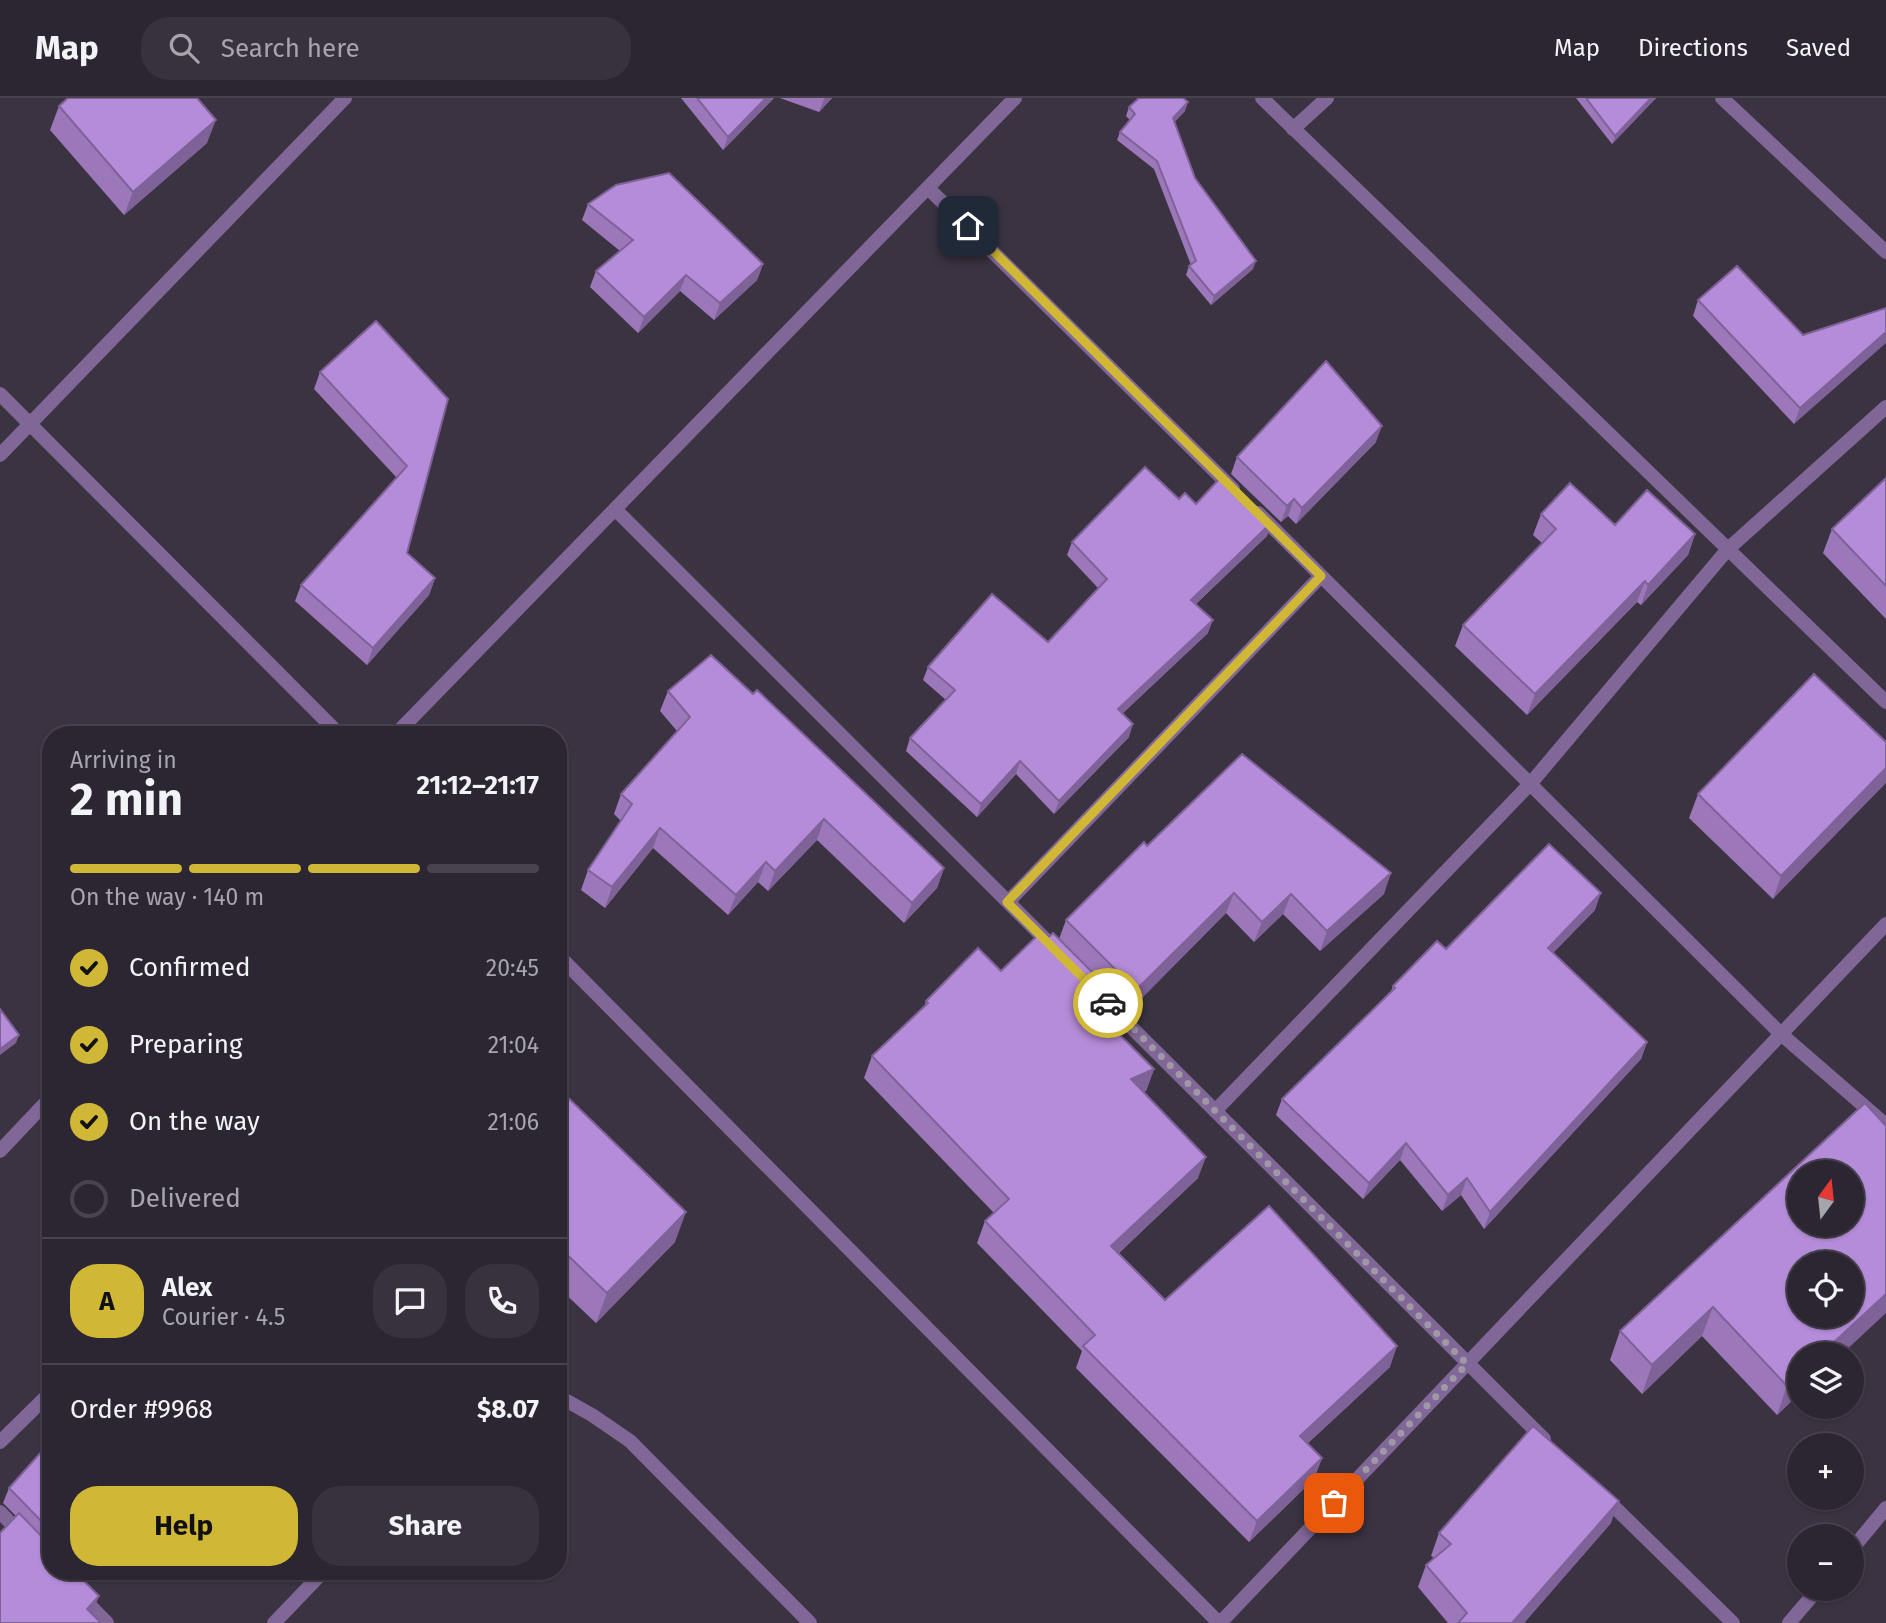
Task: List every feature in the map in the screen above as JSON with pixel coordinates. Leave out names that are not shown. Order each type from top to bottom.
[{"type":"street","points":[[0,455],[345,98]]},
{"type":"street","points":[[403,726],[1016,98]]},
{"type":"street","points":[[1262,98],[1886,702]]},
{"type":"street","points":[[1293,129],[1327,98]]},
{"type":"street","points":[[1722,98],[1886,252]]},
{"type":"street","points":[[928,187],[1781,1034],[1886,1125]]},
{"type":"street","points":[[0,394],[31,422],[331,726]]},
{"type":"street","points":[[1215,1111],[1531,783],[1728,549],[1886,407]]},
{"type":"street","points":[[615,509],[1064,959]]},
{"type":"street","points":[[1007,902],[1321,576]]},
{"type":"street","points":[[567,964],[1219,1623],[1886,924]]},
{"type":"street","points":[[1092,988],[1556,1450]]},
{"type":"street","points":[[0,1151],[42,1107]]},
{"type":"street","points":[[0,1442],[42,1401]]},
{"type":"street","points":[[567,1401],[629,1441],[810,1623]]},
{"type":"street","points":[[1595,1488],[1733,1623]]},
{"type":"street","points":[[1864,1535],[1886,1508]]},
{"type":"street","points":[[0,1512],[34,1547]]},
{"type":"street","points":[[65,1580],[105,1622]]},
{"type":"street","points":[[274,1623],[315,1580]]},
{"type":"street","points":[[1789,1623],[1808,1601]]},
{"type":"building","points":[[68,98],[197,98],[216,120],[133,192],[59,106]]},
{"type":"building","points":[[697,98],[766,98],[728,137]]},
{"type":"building","points":[[1139,98],[1183,98],[1188,102],[1173,118],[1195,178],[1256,261],[1214,296],[1189,266],[1196,261],[1157,161],[1120,132],[1135,114],[1129,107]]},
{"type":"building","points":[[1586,98],[1651,98],[1615,136]]},
{"type":"building","points":[[669,173],[763,264],[720,303],[686,275],[644,317],[596,271],[633,240],[588,204],[616,185]]},
{"type":"building","points":[[1737,266],[1803,335],[1886,308],[1886,332],[1800,408],[1698,300]]},
{"type":"building","points":[[376,321],[448,399],[407,553],[435,578],[373,648],[301,585],[407,466],[320,372]]},
{"type":"building","points":[[1326,361],[1382,426],[1302,508],[1294,499],[1287,506],[1237,457]]},
{"type":"building","points":[[1145,467],[1179,499],[1185,493],[1196,504],[1223,475],[1271,523],[1191,600],[1213,620],[1118,709],[1133,724],[1059,801],[1020,761],[981,804],[910,738],[955,690],[928,667],[992,594],[1048,642],[1107,579],[1072,542]]},
{"type":"building","points":[[1886,478],[1886,586],[1832,529]]},
{"type":"building","points":[[1570,483],[1615,525],[1647,490],[1695,534],[1648,585],[1645,581],[1535,694],[1463,625],[1556,529],[1541,514]]},
{"type":"building","points":[[711,655],[753,694],[757,690],[944,868],[912,903],[824,819],[775,871],[766,862],[736,895],[660,828],[612,887],[588,870],[632,804],[621,794],[690,717],[668,691]]},
{"type":"building","points":[[1814,674],[1886,742],[1886,768],[1781,876],[1698,794]]},
{"type":"building","points":[[1242,754],[1391,873],[1327,931],[1291,894],[1262,922],[1234,893],[1136,990],[1066,920],[1144,842],[1147,846]]},
{"type":"building","points":[[1549,844],[1601,893],[1548,948],[1647,1042],[1490,1212],[1467,1178],[1448,1195],[1406,1143],[1369,1183],[1282,1099],[1395,988],[1393,986],[1437,941],[1446,949]]},
{"type":"building","points":[[1043,930],[1049,937],[1053,933],[1123,1003],[1106,1021],[1154,1069],[1131,1079],[1206,1157],[1111,1246],[1165,1300],[1269,1206],[1397,1346],[1300,1436],[1322,1458],[1257,1521],[1083,1346],[1095,1335],[985,1221],[1009,1199],[872,1056],[928,1003],[926,1001],[978,948],[1001,971]]},
{"type":"building","points":[[0,1009],[19,1035],[0,1049]]},
{"type":"building","points":[[567,1097],[686,1212],[607,1293],[567,1255]]},
{"type":"building","points":[[1865,1103],[1886,1126],[1886,1294],[1864,1314],[1864,1251],[1787,1251],[1787,1328],[1849,1328],[1834,1342],[1787,1342],[1787,1386],[1713,1307],[1652,1365],[1620,1331],[1787,1176],[1787,1237],[1864,1237],[1864,1160],[1804,1160]]},
{"type":"building","points":[[1533,1426],[1619,1501],[1512,1623],[1458,1623],[1467,1613],[1426,1565],[1451,1544],[1439,1533]]},
{"type":"building","points":[[42,1451],[42,1522],[9,1488]]},
{"type":"building","points":[[19,1513],[42,1537],[42,1580],[83,1580],[99,1596],[87,1609],[101,1623],[0,1623],[0,1533]]},
{"type":"way so far","points":[[1108,1003],[1467,1364],[1334,1503]]},
{"type":"route","points":[[968,226],[1321,576],[1007,902],[1108,1003]]}]
